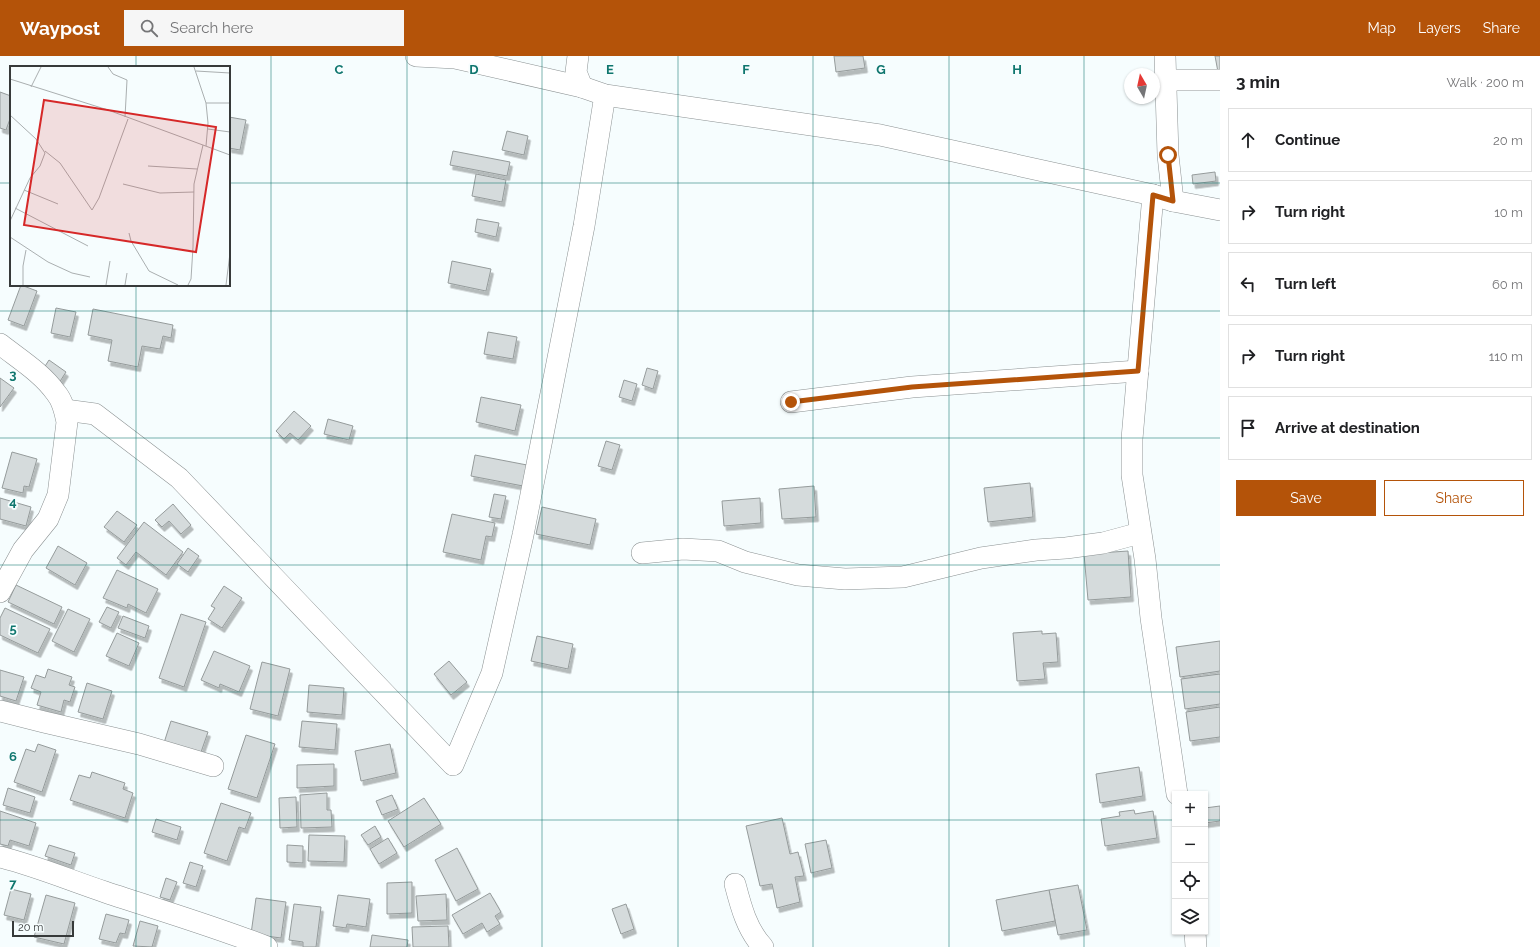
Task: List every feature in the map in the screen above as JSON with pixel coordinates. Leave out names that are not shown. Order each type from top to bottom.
[{"type":"street","points":[[416,56],[455,58],[582,87],[605,95],[880,135],[1153,195],[1173,201],[1220,210]]},
{"type":"street","points":[[578,56],[576,72],[582,87]]},
{"type":"street","points":[[1165,56],[1168,155],[1173,201]]},
{"type":"street","points":[[1166,80],[1220,80]]},
{"type":"street","points":[[65,410],[94,414],[179,478],[453,765],[492,673],[524,528],[578,257],[605,95]]},
{"type":"street","points":[[1153,195],[1132,439],[1132,475],[1177,791]]},
{"type":"street","points":[[0,344],[43,379],[57,394],[65,410],[67,422],[58,495],[48,519],[23,550],[0,592]]},
{"type":"street","points":[[791,402],[912,387],[1138,371]]},
{"type":"street","points":[[642,553],[683,549],[718,552],[745,562],[798,575],[845,579],[903,577],[981,558],[1036,550],[1104,543],[1140,532]]},
{"type":"street","points":[[0,711],[139,744],[213,766]]},
{"type":"street","points":[[0,857],[27,864],[210,926],[267,947]]},
{"type":"street","points":[[736,884],[743,914],[757,941],[763,947]]},
{"type":"street","points":[[1195,935],[1196,947]]},
{"type":"building","points":[[834,56],[863,56],[865,68],[836,72]]},
{"type":"building","points":[[1215,56],[1220,56],[1220,71],[1218,72]]},
{"type":"building","points":[[0,92],[10,96],[10,119],[6,130],[0,128]]},
{"type":"building","points":[[230,117],[246,120],[240,150],[230,148]]},
{"type":"building","points":[[507,131],[528,136],[524,155],[502,150]]},
{"type":"building","points":[[453,151],[510,162],[507,176],[450,165]]},
{"type":"building","points":[[1215,172],[1216,181],[1193,184],[1192,175]]},
{"type":"building","points":[[476,174],[506,180],[502,202],[472,196]]},
{"type":"building","points":[[477,219],[499,223],[496,237],[475,232]]},
{"type":"building","points":[[452,261],[491,269],[486,291],[448,283]]},
{"type":"building","points":[[21,286],[37,291],[24,326],[8,320]]},
{"type":"building","points":[[56,308],[76,312],[70,337],[51,333]]},
{"type":"building","points":[[93,309],[173,325],[171,338],[163,336],[160,349],[142,346],[138,367],[108,361],[112,340],[88,335]]},
{"type":"building","points":[[488,332],[517,337],[513,359],[484,354]]},
{"type":"building","points":[[49,360],[66,372],[59,383],[42,371]]},
{"type":"building","points":[[647,368],[658,371],[653,389],[642,385]]},
{"type":"building","points":[[0,378],[14,388],[0,407]]},
{"type":"building","points":[[624,380],[637,384],[632,401],[619,397]]},
{"type":"building","points":[[481,397],[521,405],[515,431],[476,422]]},
{"type":"building","points":[[294,411],[311,426],[298,440],[290,433],[284,439],[276,431]]},
{"type":"building","points":[[328,419],[353,426],[349,440],[324,434]]},
{"type":"building","points":[[606,441],[620,445],[612,470],[598,466]]},
{"type":"building","points":[[12,452],[37,459],[29,487],[24,486],[23,493],[2,488]]},
{"type":"building","points":[[475,455],[527,465],[523,486],[471,476]]},
{"type":"building","points":[[1030,483],[1033,517],[988,522],[984,488]]},
{"type":"building","points":[[814,486],[816,517],[782,519],[779,489]]},
{"type":"building","points":[[494,494],[506,496],[501,519],[489,517]]},
{"type":"building","points":[[0,498],[31,507],[26,526],[0,519]]},
{"type":"building","points":[[760,498],[761,523],[724,526],[722,501]]},
{"type":"building","points":[[173,504],[191,525],[181,534],[169,521],[162,527],[155,520]]},
{"type":"building","points":[[542,507],[596,519],[590,545],[536,534]]},
{"type":"building","points":[[117,511],[137,525],[124,542],[104,527]]},
{"type":"building","points":[[452,514],[495,523],[492,537],[486,536],[481,560],[443,552]]},
{"type":"building","points":[[144,522],[183,552],[166,575],[136,552],[126,565],[117,558]]},
{"type":"building","points":[[58,546],[87,563],[75,585],[46,568]]},
{"type":"building","points":[[188,548],[199,556],[188,572],[177,564]]},
{"type":"building","points":[[1128,551],[1131,597],[1088,600],[1084,554]]},
{"type":"building","points":[[117,570],[158,589],[146,613],[128,604],[127,608],[103,598]]},
{"type":"building","points":[[16,585],[62,607],[54,624],[8,602]]},
{"type":"building","points":[[224,586],[242,598],[222,628],[208,619],[215,608],[211,606]]},
{"type":"building","points":[[107,607],[119,612],[111,628],[99,622]]},
{"type":"building","points":[[5,608],[50,629],[38,653],[0,635],[0,618]]},
{"type":"building","points":[[68,609],[90,619],[74,652],[52,641]]},
{"type":"building","points":[[181,614],[206,622],[184,687],[159,678]]},
{"type":"building","points":[[123,616],[149,626],[145,638],[118,628]]},
{"type":"building","points":[[1042,631],[1042,634],[1056,633],[1058,662],[1043,663],[1045,679],[1017,681],[1013,633]]},
{"type":"building","points":[[117,633],[139,643],[129,666],[106,656]]},
{"type":"building","points":[[537,636],[573,644],[568,669],[531,661]]},
{"type":"building","points":[[1220,641],[1220,671],[1180,677],[1176,647]]},
{"type":"building","points":[[214,651],[250,666],[239,692],[220,684],[219,688],[201,680]]},
{"type":"building","points":[[449,661],[467,682],[451,695],[434,674]]},
{"type":"building","points":[[262,662],[290,669],[278,716],[250,709]]},
{"type":"building","points":[[48,669],[72,677],[69,685],[75,687],[70,702],[64,700],[61,712],[37,705],[41,692],[31,688],[36,675],[45,678]]},
{"type":"building","points":[[0,670],[24,677],[16,701],[0,696]]},
{"type":"building","points":[[1220,674],[1220,704],[1185,709],[1181,679]]},
{"type":"building","points":[[87,683],[112,691],[103,719],[78,712]]},
{"type":"building","points":[[309,685],[344,688],[342,715],[307,712]]},
{"type":"building","points":[[1220,707],[1220,737],[1190,741],[1186,712]]},
{"type":"building","points":[[171,721],[208,732],[200,755],[162,749]]},
{"type":"building","points":[[302,721],[337,724],[335,750],[299,747]]},
{"type":"building","points":[[246,735],[275,744],[257,798],[228,789]]},
{"type":"building","points":[[38,744],[56,750],[42,792],[14,782],[26,749],[35,752]]},
{"type":"building","points":[[390,744],[396,773],[361,781],[355,751]]},
{"type":"building","points":[[334,764],[334,786],[297,788],[297,765]]},
{"type":"building","points":[[1139,767],[1143,796],[1100,803],[1096,774]]},
{"type":"building","points":[[92,772],[125,783],[123,789],[133,793],[125,818],[70,800],[79,775],[90,778]]},
{"type":"building","points":[[8,788],[35,797],[30,813],[3,805]]},
{"type":"building","points":[[327,793],[327,810],[331,810],[332,827],[301,828],[300,795]]},
{"type":"building","points":[[392,795],[398,809],[382,815],[376,801]]},
{"type":"building","points":[[296,797],[297,827],[280,828],[279,798]]},
{"type":"building","points":[[424,798],[441,824],[404,847],[388,821]]},
{"type":"building","points":[[221,803],[251,813],[245,829],[239,827],[227,861],[204,853]]},
{"type":"building","points":[[1220,806],[1220,821],[1208,823],[1208,808]]},
{"type":"building","points":[[1134,810],[1135,814],[1153,811],[1157,838],[1105,846],[1101,819],[1120,816],[1119,812]]},
{"type":"building","points":[[0,811],[36,823],[29,846],[10,840],[8,846],[0,844]]},
{"type":"building","points":[[782,818],[790,854],[798,852],[804,876],[795,877],[800,902],[777,908],[772,884],[760,886],[746,826]]},
{"type":"building","points":[[156,819],[181,827],[177,840],[152,832]]},
{"type":"building","points":[[375,826],[381,837],[368,845],[361,835]]},
{"type":"building","points":[[309,835],[345,836],[344,862],[308,861]]},
{"type":"building","points":[[388,838],[397,853],[379,864],[370,849]]},
{"type":"building","points":[[826,840],[832,868],[811,873],[805,844]]},
{"type":"building","points":[[49,845],[75,853],[71,865],[45,856]]},
{"type":"building","points":[[287,845],[303,846],[303,863],[287,862]]},
{"type":"building","points":[[457,848],[478,889],[456,901],[435,860]]},
{"type":"building","points":[[190,862],[203,866],[196,887],[183,883]]},
{"type":"building","points":[[166,878],[177,882],[170,900],[160,897]]},
{"type":"building","points":[[412,882],[412,913],[387,914],[387,883]]},
{"type":"building","points":[[1078,885],[1087,930],[1058,935],[1049,890]]},
{"type":"building","points":[[11,889],[31,894],[24,920],[4,915]]},
{"type":"building","points":[[1049,890],[1055,921],[1002,931],[996,900]]},
{"type":"building","points":[[490,893],[501,912],[495,916],[500,924],[487,932],[482,923],[463,934],[452,915]]},
{"type":"building","points":[[446,894],[447,920],[418,921],[416,896]]},
{"type":"building","points":[[46,895],[75,903],[64,944],[34,937]]},
{"type":"building","points":[[338,895],[370,899],[366,927],[347,924],[346,928],[333,926]]},
{"type":"building","points":[[256,898],[286,902],[281,938],[251,934]]},
{"type":"building","points":[[294,904],[321,907],[316,947],[303,947],[303,942],[289,940]]},
{"type":"building","points":[[626,904],[634,929],[621,934],[612,909]]},
{"type":"building","points":[[106,914],[129,920],[125,934],[120,933],[116,943],[99,939]]},
{"type":"building","points":[[140,921],[158,926],[152,947],[133,946]]},
{"type":"building","points":[[448,926],[449,947],[413,947],[412,927]]},
{"type":"building","points":[[372,935],[408,940],[407,947],[370,947]]},
{"type":"route","points":[[791,402],[912,387],[1138,371],[1153,195],[1173,201],[1168,155]]}]
